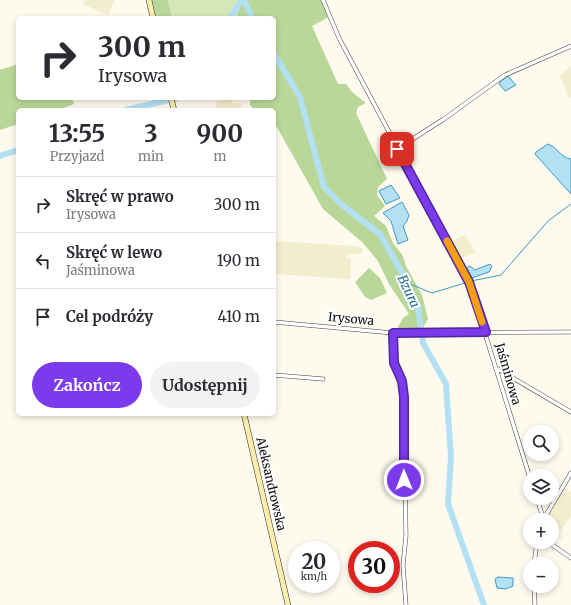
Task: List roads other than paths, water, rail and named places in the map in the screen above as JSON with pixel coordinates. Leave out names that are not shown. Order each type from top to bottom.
[{"type":"main road","points":[[149,0],[153,16]]},
{"type":"main road","name":"Aleksandrowska","points":[[244,416],[288,605]]},
{"type":"street","name":"Jaśminowa","points":[[323,0],[339,38],[469,282],[486,332],[527,469]]},
{"type":"street","points":[[397,149],[444,119],[505,75],[571,46]]},
{"type":"street","name":"Irysowa","points":[[276,322],[393,333],[571,332]]},
{"type":"street","points":[[393,333],[394,363],[402,381],[404,397],[406,536],[403,565],[406,605]]},
{"type":"street","points":[[496,368],[571,412]]},
{"type":"street","points":[[276,375],[323,379]]},
{"type":"street","points":[[547,513],[571,473]]},
{"type":"street","points":[[558,549],[571,558]]},
{"type":"street","points":[[534,593],[535,605]]},
{"type":"water","points":[[508,76],[516,85],[505,91],[499,84]]},
{"type":"water","points":[[548,144],[554,147],[564,157],[571,159],[571,194],[535,154]]},
{"type":"water","points":[[391,185],[400,198],[386,204],[379,191]]},
{"type":"water","points":[[402,202],[409,215],[403,226],[408,240],[398,244],[391,221],[383,213]]},
{"type":"water","points":[[490,264],[492,266],[489,272],[472,278],[464,269],[470,266],[475,270]]},
{"type":"water","points":[[498,577],[513,578],[513,586],[506,589],[497,588],[495,579]]},
{"type":"waterway","points":[[231,16],[242,0]]},
{"type":"waterway","name":"Bzura","points":[[244,0],[251,16]]},
{"type":"waterway","name":"Bzura","points":[[276,57],[300,97],[324,187],[342,205],[380,234],[401,271],[418,307],[423,343],[446,384],[451,457],[448,504],[484,605]]},
{"type":"waterway","points":[[134,108],[168,100]]},
{"type":"waterway","points":[[0,156],[16,151]]},
{"type":"waterway","points":[[471,281],[501,275],[548,221],[571,204]]},
{"type":"waterway","points":[[405,282],[432,293],[468,282]]}]
